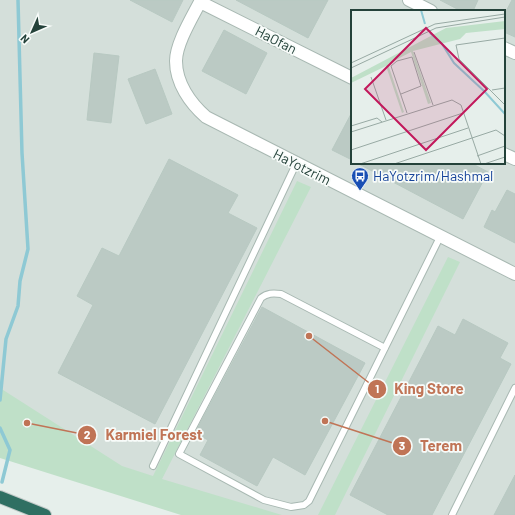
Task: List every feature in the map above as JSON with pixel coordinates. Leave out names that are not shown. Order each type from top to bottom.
[{"type":"highway","points":[[0,497],[44,515]]},
{"type":"street","points":[[409,0],[429,10]]},
{"type":"street","name":"HaOfan","points":[[200,1],[351,77]]},
{"type":"street","name":"HaYotzrim","points":[[200,1],[184,34],[176,61],[184,90],[190,100],[206,117],[515,274]]},
{"type":"street","points":[[505,48],[515,53]]},
{"type":"street","points":[[505,154],[515,159]]},
{"type":"lane","points":[[153,466],[296,164]]},
{"type":"lane","points":[[385,348],[285,296],[275,293],[265,295],[261,298],[179,454],[264,500],[291,507],[304,505],[309,501],[385,348],[440,237]]},
{"type":"lane","points":[[452,515],[515,388]]},
{"type":"shaded area","points":[[0,0],[515,0],[515,515],[264,515],[0,436]]},
{"type":"green space","points":[[297,181],[311,187],[162,479],[282,515],[181,515],[0,458],[0,388],[122,466],[153,476]]},
{"type":"green space","points":[[448,257],[460,262],[335,515],[318,515]]},
{"type":"building","points":[[130,0],[183,0],[172,22]]},
{"type":"building","points":[[236,0],[328,0],[308,38]]},
{"type":"building","points":[[440,0],[478,0],[473,10],[459,10]]},
{"type":"building","points":[[512,0],[515,0],[515,37],[505,32],[505,13]]},
{"type":"building","points":[[224,30],[267,53],[246,94],[202,71]]},
{"type":"building","points":[[94,53],[119,56],[111,123],[87,120]]},
{"type":"building","points":[[155,69],[172,114],[146,124],[128,79]]},
{"type":"building","points":[[351,114],[351,160],[332,150]]},
{"type":"building","points":[[169,159],[238,195],[228,213],[257,228],[155,424],[58,373],[93,305],[77,296],[102,248],[119,256]]},
{"type":"building","points":[[359,164],[473,164],[488,172],[463,219]]},
{"type":"building","points":[[507,190],[515,194],[515,243],[484,227],[492,210],[495,212]]},
{"type":"building","points":[[262,307],[365,363],[305,475],[273,457],[257,486],[200,455],[208,440],[195,433]]},
{"type":"building","points":[[463,319],[508,343],[500,358],[511,364],[432,515],[388,515],[350,495],[438,326],[455,335]]},
{"type":"building","points":[[515,475],[515,515],[494,515]]},
{"type":"waterway","points":[[0,400],[6,339],[18,306],[20,281],[28,249],[22,153],[18,0]]},
{"type":"waterway","points":[[0,428],[10,450],[2,482]]},
{"type":"place","name":"HaYotzrim/Hashmal","points":[[360,191]]},
{"type":"place","name":"King Store","points":[[309,336]]},
{"type":"place","name":"Terem","points":[[325,421]]},
{"type":"place","name":"Karmiel Forest","points":[[27,423]]}]
